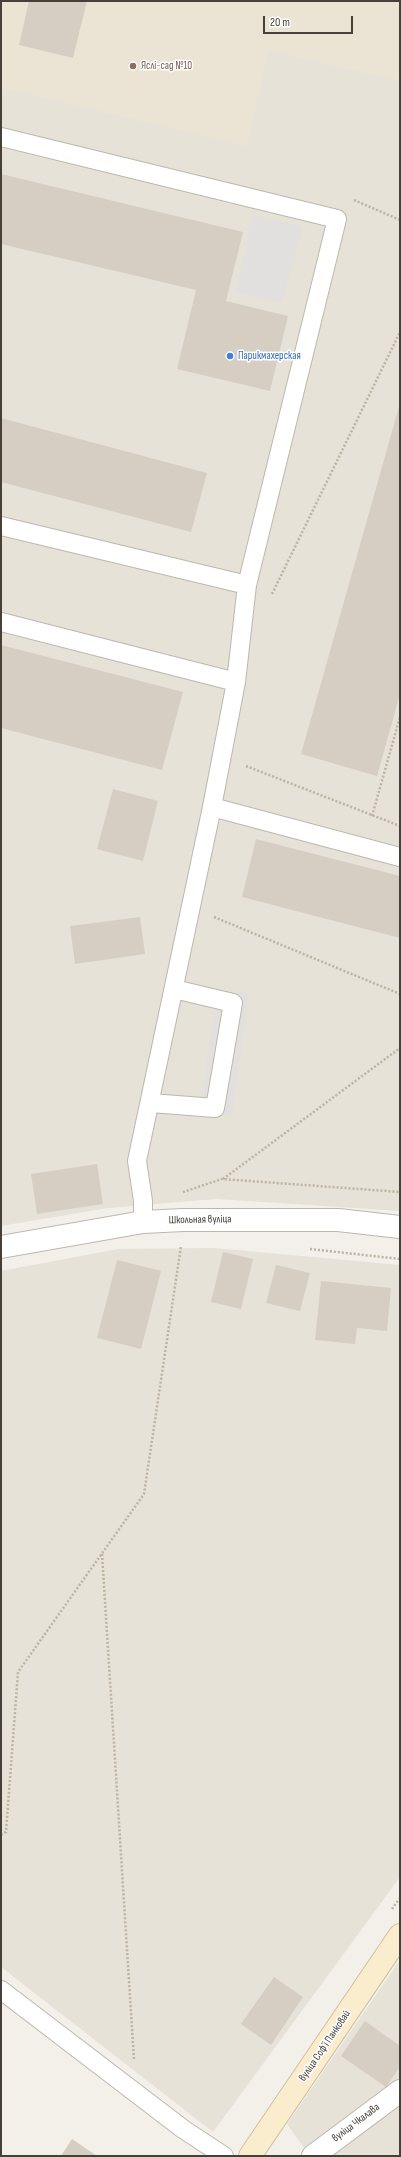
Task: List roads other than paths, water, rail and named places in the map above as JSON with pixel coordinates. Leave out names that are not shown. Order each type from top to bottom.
[{"type":"main road","name":"вуліца Софʼі Панковай","points":[[250,2156],[400,1935]]},
{"type":"street","name":"Школьная вуліца","points":[[1,1247],[143,1222],[338,1220],[400,1227]]},
{"type":"street","name":"вуліца Чкалава","points":[[313,2156],[400,2091]]},
{"type":"lane","points":[[1,137],[337,219],[247,585],[236,682],[222,756],[137,1161],[143,1201],[143,1222]]},
{"type":"lane","points":[[1,526],[247,585]]},
{"type":"lane","points":[[1,622],[236,682]]},
{"type":"lane","points":[[212,807],[399,853]]},
{"type":"lane","points":[[150,1103],[215,1108],[233,1003],[174,989]]},
{"type":"lane","points":[[1,1990],[136,2093],[224,2156]]},
{"type":"place","name":"Яслі-сад №10","points":[[133,66]]},
{"type":"place","name":"Парикмахерская","points":[[230,356]]}]
